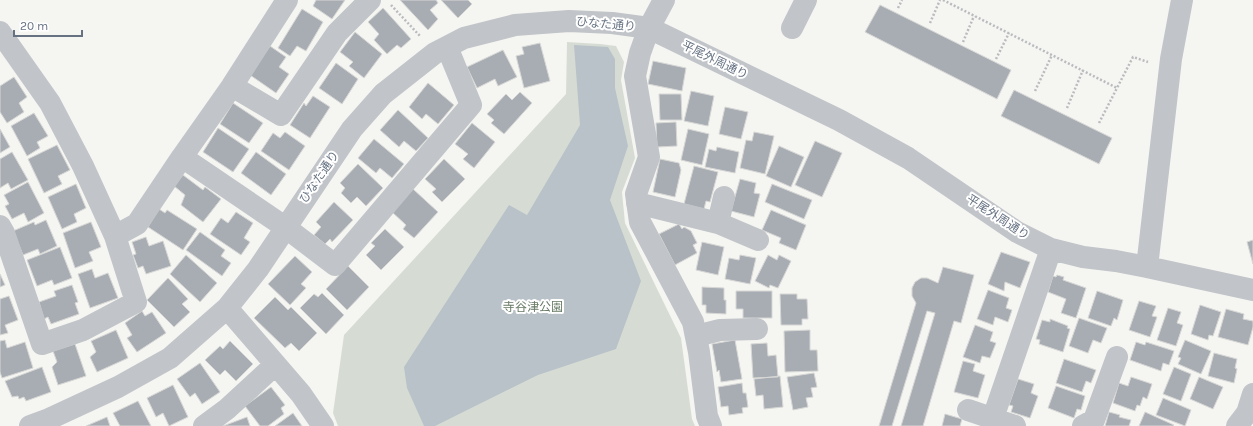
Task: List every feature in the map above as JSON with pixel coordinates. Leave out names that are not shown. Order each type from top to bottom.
[{"type":"street","points":[[115,236],[137,224],[232,86],[287,0]]},
{"type":"street","points":[[232,86],[281,115],[337,33],[370,0]]},
{"type":"street","points":[[664,0],[649,28],[640,53],[635,76],[649,157],[636,194],[640,222],[693,322],[699,352],[707,416],[711,426]]},
{"type":"street","points":[[792,28],[806,0]]},
{"type":"street","points":[[1147,267],[1171,59],[1182,0]]},
{"type":"street","name":"ひなた通り","points":[[30,426],[50,419],[118,387],[170,358],[227,308],[258,269],[352,129],[383,94],[441,50],[464,38],[515,26],[538,23],[569,20],[612,23],[649,28]]},
{"type":"street","name":"平尾外周通り","points":[[649,28],[839,120],[908,158],[1017,232],[1051,249],[1083,257],[1147,267],[1253,290]]},
{"type":"street","points":[[0,32],[50,103],[83,166],[115,236],[136,302],[83,330],[42,344],[4,233],[0,226]]},
{"type":"street","points":[[182,157],[285,227],[335,265],[471,105],[441,50]]},
{"type":"street","points":[[718,223],[724,197]]},
{"type":"street","points":[[637,203],[718,223],[758,240]]},
{"type":"street","points":[[992,418],[1051,249]]},
{"type":"street","points":[[227,308],[302,394],[323,426]]},
{"type":"street","points":[[696,336],[720,330],[757,329]]},
{"type":"street","points":[[1083,426],[1094,420],[1117,357]]},
{"type":"street","points":[[204,426],[227,409],[275,364]]},
{"type":"street","points":[[1237,426],[1247,413],[1253,394]]},
{"type":"street","points":[[968,410],[1015,426]]},
{"type":"path","points":[[387,0],[441,50]]},
{"type":"path","points":[[898,8],[902,0]]},
{"type":"path","points":[[930,23],[940,0]]},
{"type":"path","points":[[943,0],[1117,88]]},
{"type":"path","points":[[963,42],[974,16]]},
{"type":"path","points":[[996,59],[1009,33]]},
{"type":"path","points":[[1035,91],[1052,55]]},
{"type":"path","points":[[1099,123],[1133,57],[1150,63]]},
{"type":"path","points":[[1067,108],[1083,70]]},
{"type":"green space","name":"寺谷津公園","points":[[567,42],[616,46],[624,62],[621,80],[635,158],[622,192],[625,223],[681,338],[692,419],[695,426],[338,426],[333,413],[344,335],[566,94]]},
{"type":"shaded area","points":[[574,45],[608,47],[615,59],[615,88],[628,146],[610,200],[641,281],[616,349],[538,375],[435,426],[424,426],[407,388],[404,367],[509,205],[527,215],[580,125]]},
{"type":"building","points":[[316,0],[345,0],[332,19],[313,6]]},
{"type":"building","points":[[400,0],[436,0],[438,3],[430,10],[438,19],[428,30]]},
{"type":"building","points":[[441,0],[468,0],[472,4],[458,18]]},
{"type":"building","points":[[880,5],[1011,70],[997,99],[865,32]]},
{"type":"building","points":[[383,8],[411,39],[401,48],[397,45],[387,54],[374,40],[379,34],[368,22]]},
{"type":"building","points":[[302,9],[323,22],[306,51],[297,46],[290,56],[278,48]]},
{"type":"building","points":[[355,32],[382,54],[364,78],[349,66],[353,62],[340,52]]},
{"type":"building","points":[[540,43],[550,81],[524,88],[516,56],[524,54],[522,47]]},
{"type":"building","points":[[270,46],[286,57],[279,67],[289,74],[276,93],[250,75]]},
{"type":"building","points":[[503,50],[517,77],[498,86],[495,79],[477,88],[467,67]]},
{"type":"building","points":[[653,61],[686,68],[682,91],[648,84]]},
{"type":"building","points":[[336,63],[358,79],[342,104],[319,88]]},
{"type":"building","points":[[14,77],[27,97],[19,103],[24,112],[7,123],[0,112],[0,86]]},
{"type":"building","points":[[428,83],[454,105],[438,124],[426,114],[422,119],[409,107]]},
{"type":"building","points":[[1014,90],[1112,138],[1099,164],[1001,116]]},
{"type":"building","points":[[691,91],[714,96],[708,126],[684,121]]},
{"type":"building","points":[[520,92],[532,103],[504,134],[491,123],[494,120],[487,114],[506,94],[512,100]]},
{"type":"building","points":[[659,94],[681,94],[682,120],[660,120]]},
{"type":"building","points":[[313,96],[330,107],[310,138],[290,125],[304,103],[306,106]]},
{"type":"building","points":[[233,103],[263,123],[249,143],[220,124]]},
{"type":"building","points":[[725,107],[748,112],[741,139],[719,134]]},
{"type":"building","points":[[398,110],[428,138],[416,151],[404,141],[399,147],[380,130]]},
{"type":"building","points":[[34,113],[48,136],[37,142],[40,148],[27,156],[11,126]]},
{"type":"building","points":[[676,122],[677,146],[657,147],[656,123]]},
{"type":"building","points":[[472,123],[495,142],[474,168],[463,159],[468,154],[455,144]]},
{"type":"building","points":[[218,128],[249,149],[233,172],[203,152]]},
{"type":"building","points":[[0,129],[10,147],[0,153]]},
{"type":"building","points":[[688,129],[709,134],[702,165],[681,160]]},
{"type":"building","points":[[285,132],[305,146],[289,170],[261,151],[273,133],[280,138]]},
{"type":"building","points":[[754,132],[774,136],[765,174],[740,168],[746,140],[752,141]]},
{"type":"building","points":[[374,139],[404,164],[392,178],[380,168],[376,173],[358,158]]},
{"type":"building","points":[[815,141],[842,153],[822,197],[795,185]]},
{"type":"building","points":[[57,145],[70,170],[58,176],[62,184],[44,193],[28,159]]},
{"type":"building","points":[[779,146],[804,157],[791,187],[766,176]]},
{"type":"building","points":[[717,147],[739,152],[735,173],[705,167],[709,149],[716,151]]},
{"type":"building","points":[[12,152],[28,180],[11,189],[8,183],[0,188],[0,159]]},
{"type":"building","points":[[256,152],[286,174],[271,195],[241,173]]},
{"type":"building","points":[[444,159],[465,179],[442,202],[432,192],[436,189],[425,179]]},
{"type":"building","points":[[660,159],[679,163],[681,170],[675,197],[653,192]]},
{"type":"building","points":[[358,164],[383,188],[366,206],[357,197],[351,203],[341,193],[345,188],[340,183]]},
{"type":"building","points":[[694,166],[718,172],[710,202],[706,201],[704,209],[684,204]]},
{"type":"building","points":[[183,175],[203,190],[205,187],[221,199],[203,222],[181,205],[185,195],[174,186]]},
{"type":"building","points":[[740,179],[756,183],[754,193],[760,194],[754,217],[731,211]]},
{"type":"building","points":[[28,182],[44,213],[28,222],[24,213],[12,219],[5,206],[9,204],[4,195]]},
{"type":"building","points":[[76,184],[86,208],[74,214],[77,222],[62,229],[48,197]]},
{"type":"building","points":[[772,184],[812,200],[804,219],[765,202]]},
{"type":"building","points":[[413,189],[438,212],[414,238],[403,229],[406,225],[392,212]]},
{"type":"building","points":[[334,202],[353,220],[332,242],[330,239],[325,244],[314,235],[321,227],[316,222]]},
{"type":"building","points":[[159,209],[165,213],[167,210],[197,229],[183,250],[148,227]]},
{"type":"building","points":[[771,210],[806,225],[796,250],[779,243],[781,238],[762,230]]},
{"type":"building","points":[[236,212],[253,223],[244,238],[250,242],[241,255],[210,234],[221,218],[228,223]]},
{"type":"building","points":[[46,220],[57,246],[40,254],[38,249],[23,255],[13,231],[34,222],[35,225]]},
{"type":"building","points":[[91,222],[101,247],[89,252],[93,261],[75,268],[63,233]]},
{"type":"building","points":[[679,224],[682,229],[684,227],[691,231],[697,243],[693,245],[697,253],[675,265],[659,234]]},
{"type":"building","points":[[385,229],[404,247],[381,270],[366,255],[375,246],[371,243]]},
{"type":"building","points":[[200,232],[225,250],[221,256],[231,263],[222,276],[186,250]]},
{"type":"building","points":[[146,237],[149,246],[163,241],[171,266],[146,274],[143,266],[138,268],[133,255],[136,254],[132,242]]},
{"type":"building","points":[[1253,240],[1253,264],[1247,242]]},
{"type":"building","points":[[702,242],[724,247],[718,275],[696,270]]},
{"type":"building","points":[[60,247],[72,278],[54,285],[52,280],[37,286],[27,260]]},
{"type":"building","points":[[1001,252],[1030,262],[1020,288],[1005,282],[1004,291],[988,284]]},
{"type":"building","points":[[186,255],[217,283],[200,302],[170,274]]},
{"type":"building","points":[[740,255],[756,258],[750,284],[725,279],[729,258],[739,260]]},
{"type":"building","points":[[768,255],[777,260],[779,255],[791,261],[778,288],[770,285],[769,288],[755,281]]},
{"type":"building","points":[[295,256],[312,272],[301,284],[306,288],[290,305],[268,284]]},
{"type":"building","points":[[348,266],[369,287],[347,310],[326,289]]},
{"type":"building","points":[[943,267],[974,275],[961,323],[954,321],[923,426],[901,426],[935,313],[927,311],[892,426],[879,426],[916,303],[912,296],[912,288],[915,282],[921,278],[927,278],[938,283]]},
{"type":"building","points":[[92,269],[95,278],[108,273],[118,298],[90,308],[78,274]]},
{"type":"building","points":[[0,274],[5,285],[0,287]]},
{"type":"building","points":[[1057,275],[1064,277],[1063,280],[1086,288],[1076,318],[1061,313],[1066,299],[1048,292],[1053,276],[1056,277]]},
{"type":"building","points":[[168,278],[188,299],[182,304],[190,312],[174,327],[147,300]]},
{"type":"building","points":[[72,285],[78,302],[75,303],[79,314],[51,324],[48,317],[44,319],[39,302],[56,296],[54,291]]},
{"type":"building","points":[[702,287],[724,288],[726,314],[706,313],[706,305],[702,305]]},
{"type":"building","points":[[988,290],[1009,298],[1006,308],[1012,310],[1008,322],[995,317],[993,325],[977,319]]},
{"type":"building","points":[[736,291],[772,291],[772,318],[743,318],[743,309],[736,309]]},
{"type":"building","points":[[1097,291],[1123,300],[1117,320],[1114,318],[1111,326],[1088,318]]},
{"type":"building","points":[[322,293],[344,315],[326,334],[300,308],[314,294],[318,297]]},
{"type":"building","points":[[780,294],[797,294],[797,299],[807,299],[808,319],[802,319],[802,325],[781,325]]},
{"type":"building","points":[[9,296],[18,320],[5,325],[8,333],[0,335],[0,299]]},
{"type":"building","points":[[275,297],[288,310],[291,307],[317,333],[299,351],[291,343],[285,348],[254,318]]},
{"type":"building","points":[[1139,301],[1156,306],[1152,316],[1157,317],[1150,337],[1129,330]]},
{"type":"building","points":[[1200,305],[1221,312],[1213,336],[1209,335],[1208,340],[1191,334]]},
{"type":"building","points":[[1168,308],[1181,312],[1177,323],[1183,325],[1176,346],[1157,340]]},
{"type":"building","points":[[1226,309],[1244,314],[1243,319],[1253,321],[1253,327],[1248,345],[1218,337]]},
{"type":"building","points":[[142,311],[145,316],[152,312],[166,333],[137,352],[127,338],[132,335],[125,323]]},
{"type":"building","points":[[1079,318],[1107,328],[1101,343],[1093,340],[1088,353],[1069,346]]},
{"type":"building","points":[[1050,319],[1068,326],[1067,328],[1070,329],[1063,352],[1039,344],[1040,340],[1036,339],[1042,320],[1050,322]]},
{"type":"building","points":[[975,325],[993,332],[990,341],[996,343],[990,358],[982,356],[980,363],[963,357]]},
{"type":"building","points":[[116,330],[128,358],[97,372],[90,357],[96,352],[91,341]]},
{"type":"building","points":[[810,330],[810,350],[817,350],[818,371],[785,372],[784,331]]},
{"type":"building","points":[[5,340],[7,348],[25,342],[33,368],[2,378],[0,372],[0,341]]},
{"type":"building","points":[[735,340],[742,379],[721,382],[719,370],[717,372],[712,344]]},
{"type":"building","points":[[1185,340],[1211,351],[1201,374],[1178,364],[1181,358],[1178,357]]},
{"type":"building","points":[[230,341],[253,364],[236,381],[225,370],[220,375],[205,360],[220,346],[223,349]]},
{"type":"building","points":[[1136,342],[1145,345],[1146,342],[1174,351],[1169,365],[1163,363],[1161,371],[1130,360]]},
{"type":"building","points":[[767,343],[768,356],[776,355],[778,377],[753,378],[751,344]]},
{"type":"building","points":[[75,344],[86,376],[58,385],[52,367],[57,362],[53,351]]},
{"type":"building","points":[[1214,353],[1237,359],[1235,368],[1237,369],[1234,383],[1208,376]]},
{"type":"building","points":[[1064,359],[1096,370],[1091,383],[1086,381],[1082,392],[1056,383]]},
{"type":"building","points":[[963,361],[975,364],[973,371],[985,375],[978,398],[954,392]]},
{"type":"building","points":[[200,363],[220,392],[202,404],[195,393],[190,397],[177,379]]},
{"type":"building","points":[[42,367],[51,392],[26,401],[24,397],[19,399],[18,396],[12,397],[5,381]]},
{"type":"building","points":[[1174,367],[1191,374],[1181,401],[1163,394]]},
{"type":"building","points":[[814,373],[817,387],[811,388],[813,397],[806,398],[808,407],[793,410],[787,377]]},
{"type":"building","points":[[780,376],[783,407],[764,409],[763,395],[756,396],[754,379]]},
{"type":"building","points":[[1131,377],[1152,384],[1147,399],[1143,397],[1140,406],[1137,405],[1135,411],[1113,403],[1119,383],[1128,386]]},
{"type":"building","points":[[1199,377],[1223,387],[1213,409],[1190,399]]},
{"type":"building","points":[[1018,379],[1034,384],[1031,393],[1038,396],[1030,418],[1011,412],[1013,406],[1009,405]]},
{"type":"building","points":[[742,383],[743,393],[746,393],[748,407],[742,408],[743,413],[729,415],[728,406],[721,407],[718,387]]},
{"type":"building","points":[[173,385],[188,417],[169,426],[163,413],[156,417],[147,398]]},
{"type":"building","points":[[1056,386],[1085,396],[1081,410],[1077,409],[1074,418],[1048,408]]},
{"type":"building","points":[[271,387],[285,405],[281,408],[284,414],[268,426],[260,426],[245,406]]},
{"type":"building","points":[[1163,398],[1191,410],[1185,426],[1156,415]]},
{"type":"building","points":[[138,401],[151,426],[120,426],[113,413]]},
{"type":"building","points":[[1109,412],[1120,415],[1119,417],[1131,420],[1129,426],[1105,426]]},
{"type":"building","points":[[1145,412],[1174,425],[1139,426]]},
{"type":"building","points":[[293,413],[302,426],[275,426]]},
{"type":"building","points":[[945,414],[962,419],[960,426],[942,426]]},
{"type":"building","points":[[107,417],[110,426],[86,426]]},
{"type":"building","points":[[247,417],[250,426],[223,426]]}]
